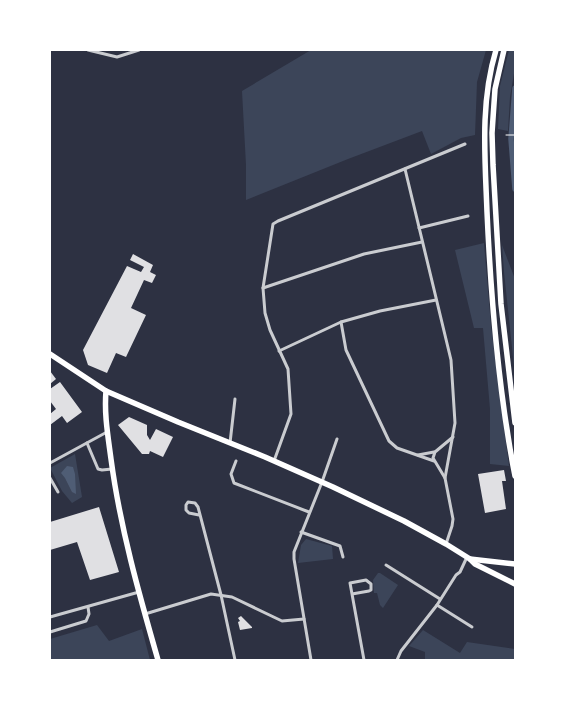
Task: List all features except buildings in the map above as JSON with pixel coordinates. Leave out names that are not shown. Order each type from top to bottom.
[{"type":"main road","points":[[496,50],[487,86],[485,110],[484,143],[488,234],[497,346],[515,476]]},
{"type":"main road","points":[[504,50],[496,89],[492,133],[501,304],[515,423]]},
{"type":"main road","points":[[50,354],[106,391],[322,482],[404,521],[446,544],[475,564],[515,584]]},
{"type":"main road","points":[[106,391],[107,432],[116,495],[144,614],[158,660]]},
{"type":"main road","points":[[468,558],[511,563]]},
{"type":"main road","points":[[503,579],[501,573],[511,563]]},
{"type":"street","points":[[88,50],[117,57],[139,50]]},
{"type":"street","points":[[274,461],[291,414],[288,369],[270,330],[265,313],[263,288],[275,222],[465,144]]},
{"type":"street","points":[[405,169],[451,360],[455,423],[445,478]]},
{"type":"street","points":[[419,228],[468,216]]},
{"type":"street","points":[[263,288],[364,254],[422,242]]},
{"type":"street","points":[[279,351],[341,322],[380,311],[436,300]]},
{"type":"street","points":[[341,322],[346,350],[386,434],[397,448],[434,462],[445,478],[453,519],[446,544]]},
{"type":"street","points":[[230,444],[235,399]]},
{"type":"street","points":[[50,463],[107,432]]},
{"type":"street","points":[[417,455],[440,450],[453,437]]},
{"type":"street","points":[[311,660],[294,552],[337,439]]},
{"type":"street","points":[[86,443],[98,469],[112,469]]},
{"type":"street","points":[[440,450],[445,450],[449,454]]},
{"type":"street","points":[[434,462],[435,452]]},
{"type":"street","points":[[236,461],[231,474],[234,482],[309,512]]},
{"type":"street","points":[[437,465],[443,466],[448,463]]},
{"type":"street","points":[[50,478],[58,492]]},
{"type":"street","points":[[199,515],[189,513],[186,510],[188,502],[195,503],[206,532],[235,660]]},
{"type":"street","points":[[301,532],[340,546],[343,557]]},
{"type":"street","points":[[397,660],[401,651],[437,605],[468,558]]},
{"type":"street","points":[[386,565],[441,599]]},
{"type":"street","points":[[352,594],[369,591],[372,584],[366,580],[350,584],[364,660]]},
{"type":"street","points":[[50,617],[140,592]]},
{"type":"street","points":[[144,614],[211,594],[232,597],[282,621],[304,619]]},
{"type":"street","points":[[437,605],[472,627]]},
{"type":"street","points":[[50,632],[86,621],[89,614],[88,607]]},
{"type":"path","points":[[506,135],[515,134],[515,130]]},
{"type":"shaded area","points":[[311,50],[486,50],[477,82],[475,135],[461,138],[431,154],[422,131],[246,200],[242,91]]},
{"type":"shaded area","points":[[509,50],[515,50],[515,68],[510,97],[508,131],[498,129],[500,86]]},
{"type":"shaded area","points":[[484,243],[491,326],[509,466],[490,464],[490,409],[483,328],[474,328],[455,250]]},
{"type":"shaded area","points":[[502,245],[515,279],[515,376],[504,272]]},
{"type":"shaded area","points":[[75,454],[82,497],[72,503],[62,491],[50,468]]},
{"type":"shaded area","points":[[67,466],[73,467],[76,494],[72,492],[61,473]]},
{"type":"shaded area","points":[[306,539],[332,546],[333,559],[298,563],[301,545]]},
{"type":"shaded area","points":[[378,573],[398,585],[383,608],[380,605],[377,593],[374,593],[373,580]]},
{"type":"shaded area","points":[[97,625],[109,641],[142,629],[150,660],[50,660],[50,639]]},
{"type":"shaded area","points":[[423,630],[460,653],[467,642],[515,649],[515,660],[425,660],[425,652],[409,646]]},
{"type":"waterway","points":[[515,88],[511,139],[515,189]]}]
